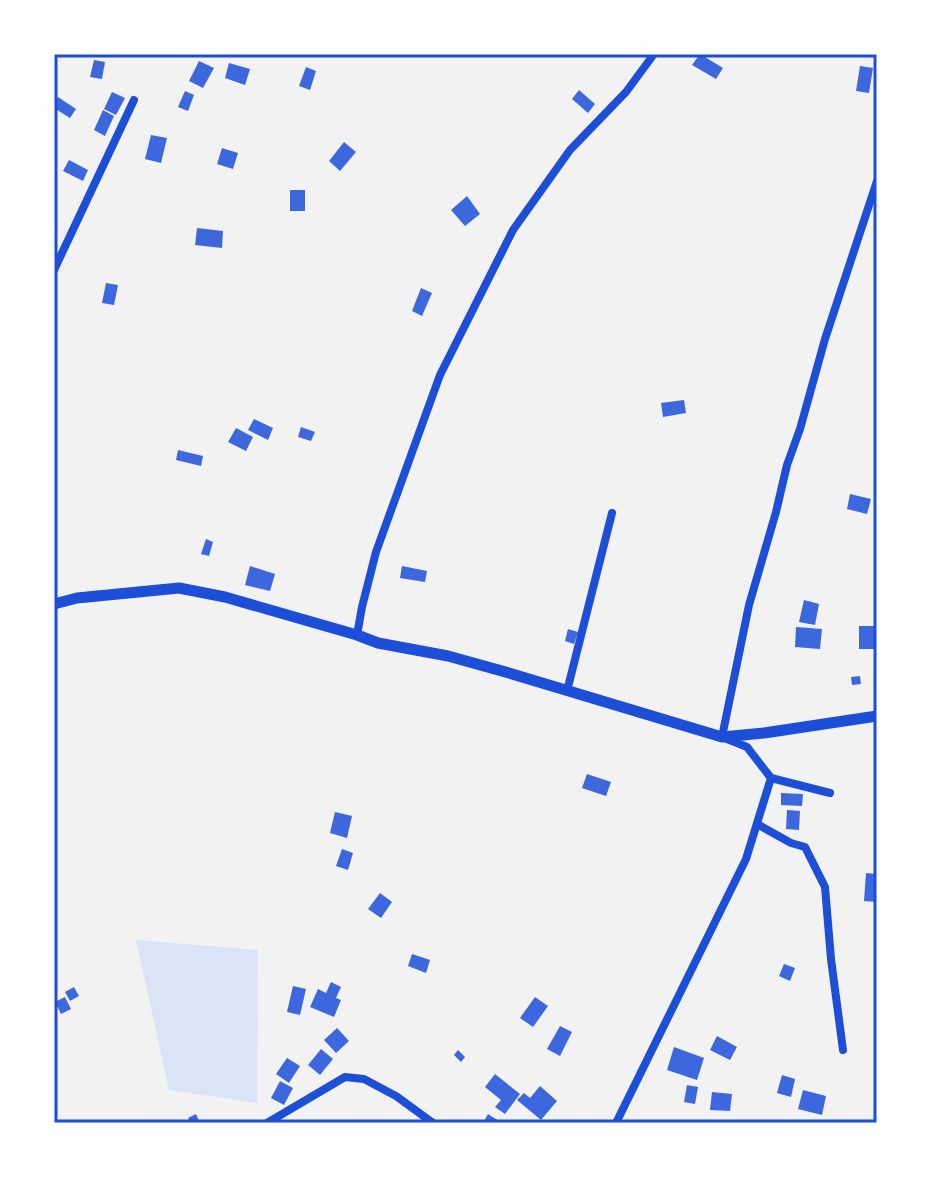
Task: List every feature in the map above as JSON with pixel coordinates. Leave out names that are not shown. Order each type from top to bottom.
[{"type":"street","points":[[357,635],[376,552],[440,375],[513,230],[570,150],[626,92],[654,54]]},
{"type":"street","points":[[54,270],[134,100]]},
{"type":"street","points":[[722,737],[749,605],[787,465],[877,181]]},
{"type":"street","points":[[567,691],[612,513]]},
{"type":"street","points":[[54,604],[77,598],[179,588],[225,597],[378,643],[448,656],[722,737],[747,747],[771,778],[830,793]]},
{"type":"street","points":[[722,737],[877,716]]},
{"type":"street","points":[[616,1123],[746,859],[771,778]]},
{"type":"street","points":[[757,824],[791,843],[805,847],[825,887],[843,1050]]},
{"type":"street","points":[[267,1123],[345,1077],[364,1079],[396,1096],[433,1123]]},
{"type":"shaded area","points":[[136,940],[258,950],[257,1103],[169,1090]]},
{"type":"building","points":[[700,54],[723,68],[716,79],[692,65]]},
{"type":"building","points":[[94,60],[105,62],[102,79],[90,77]]},
{"type":"building","points":[[199,61],[214,68],[203,88],[189,81]]},
{"type":"building","points":[[229,63],[250,69],[245,85],[225,78]]},
{"type":"building","points":[[860,66],[873,68],[869,93],[856,91]]},
{"type":"building","points":[[306,67],[316,71],[310,90],[299,86]]},
{"type":"building","points":[[579,90],[595,104],[588,113],[572,99]]},
{"type":"building","points":[[185,91],[194,95],[188,111],[178,107]]},
{"type":"building","points":[[112,92],[125,98],[116,115],[104,109]]},
{"type":"building","points":[[58,97],[76,109],[70,118],[54,108]]},
{"type":"building","points":[[103,110],[114,116],[105,136],[94,130]]},
{"type":"building","points":[[151,135],[167,138],[161,163],[145,159]]},
{"type":"building","points":[[344,142],[356,152],[340,171],[329,161]]},
{"type":"building","points":[[222,148],[238,153],[233,169],[217,164]]},
{"type":"building","points":[[69,160],[88,170],[83,181],[63,171]]},
{"type":"building","points":[[290,190],[305,190],[305,211],[290,211]]},
{"type":"building","points":[[467,196],[480,214],[465,226],[451,210]]},
{"type":"building","points":[[197,228],[223,231],[222,248],[195,245]]},
{"type":"building","points":[[106,283],[118,285],[114,305],[102,303]]},
{"type":"building","points":[[421,288],[432,293],[422,316],[412,311]]},
{"type":"building","points":[[684,400],[686,413],[663,417],[661,403]]},
{"type":"building","points":[[254,419],[273,428],[268,440],[248,430]]},
{"type":"building","points":[[301,427],[315,432],[311,441],[298,437]]},
{"type":"building","points":[[236,428],[253,437],[246,451],[228,442]]},
{"type":"building","points":[[178,450],[203,456],[201,466],[176,460]]},
{"type":"building","points":[[850,494],[871,499],[867,514],[847,509]]},
{"type":"building","points":[[206,539],[213,542],[209,556],[201,554]]},
{"type":"building","points":[[250,566],[275,574],[270,591],[245,585]]},
{"type":"building","points":[[402,566],[427,571],[425,582],[400,578]]},
{"type":"building","points":[[804,600],[819,604],[815,625],[799,622]]},
{"type":"building","points":[[859,626],[877,626],[877,649],[859,649]]},
{"type":"building","points":[[796,627],[822,629],[820,649],[795,647]]},
{"type":"building","points":[[568,629],[578,632],[574,644],[565,641]]},
{"type":"building","points":[[860,676],[861,684],[852,685],[851,677]]},
{"type":"building","points":[[587,774],[611,782],[606,796],[582,788]]},
{"type":"building","points":[[781,793],[803,794],[802,806],[781,805]]},
{"type":"building","points":[[787,810],[800,811],[799,830],[786,829]]},
{"type":"building","points":[[335,812],[352,816],[347,838],[330,833]]},
{"type":"building","points":[[342,849],[353,853],[348,870],[336,866]]},
{"type":"building","points":[[866,873],[877,874],[877,902],[864,901]]},
{"type":"building","points":[[380,893],[392,902],[381,918],[368,909]]},
{"type":"building","points":[[412,954],[430,960],[426,973],[408,966]]},
{"type":"building","points":[[784,964],[795,968],[790,981],[779,976]]},
{"type":"building","points":[[331,982],[341,987],[336,998],[341,1000],[334,1017],[310,1007],[318,989],[326,993]]},
{"type":"building","points":[[293,986],[306,989],[300,1015],[287,1012]]},
{"type":"building","points":[[74,987],[79,996],[70,1001],[65,992]]},
{"type":"building","points":[[65,997],[71,1009],[61,1014],[55,1002]]},
{"type":"building","points":[[535,997],[548,1006],[533,1027],[520,1018]]},
{"type":"building","points":[[560,1026],[572,1032],[560,1056],[547,1049]]},
{"type":"building","points":[[337,1028],[349,1041],[336,1053],[324,1040]]},
{"type":"building","points":[[717,1036],[737,1047],[730,1060],[710,1050]]},
{"type":"building","points":[[674,1047],[704,1058],[697,1080],[667,1070]]},
{"type":"building","points":[[321,1049],[333,1059],[320,1075],[308,1065]]},
{"type":"building","points":[[458,1050],[465,1057],[461,1062],[454,1055]]},
{"type":"building","points":[[287,1058],[300,1066],[289,1083],[276,1074]]},
{"type":"building","points":[[495,1074],[520,1094],[505,1114],[495,1107],[501,1100],[485,1087]]},
{"type":"building","points":[[782,1075],[795,1079],[791,1097],[777,1093]]},
{"type":"building","points":[[280,1081],[293,1088],[284,1105],[271,1098]]},
{"type":"building","points":[[687,1085],[698,1087],[695,1104],[684,1102]]},
{"type":"building","points":[[540,1086],[557,1101],[541,1120],[517,1100],[524,1093],[530,1098]]},
{"type":"building","points":[[803,1090],[826,1096],[822,1115],[798,1109]]},
{"type":"building","points":[[712,1092],[732,1094],[730,1111],[710,1110]]},
{"type":"building","points":[[196,1114],[200,1123],[190,1123],[188,1118]]},
{"type":"building","points":[[488,1114],[502,1123],[483,1123]]}]
